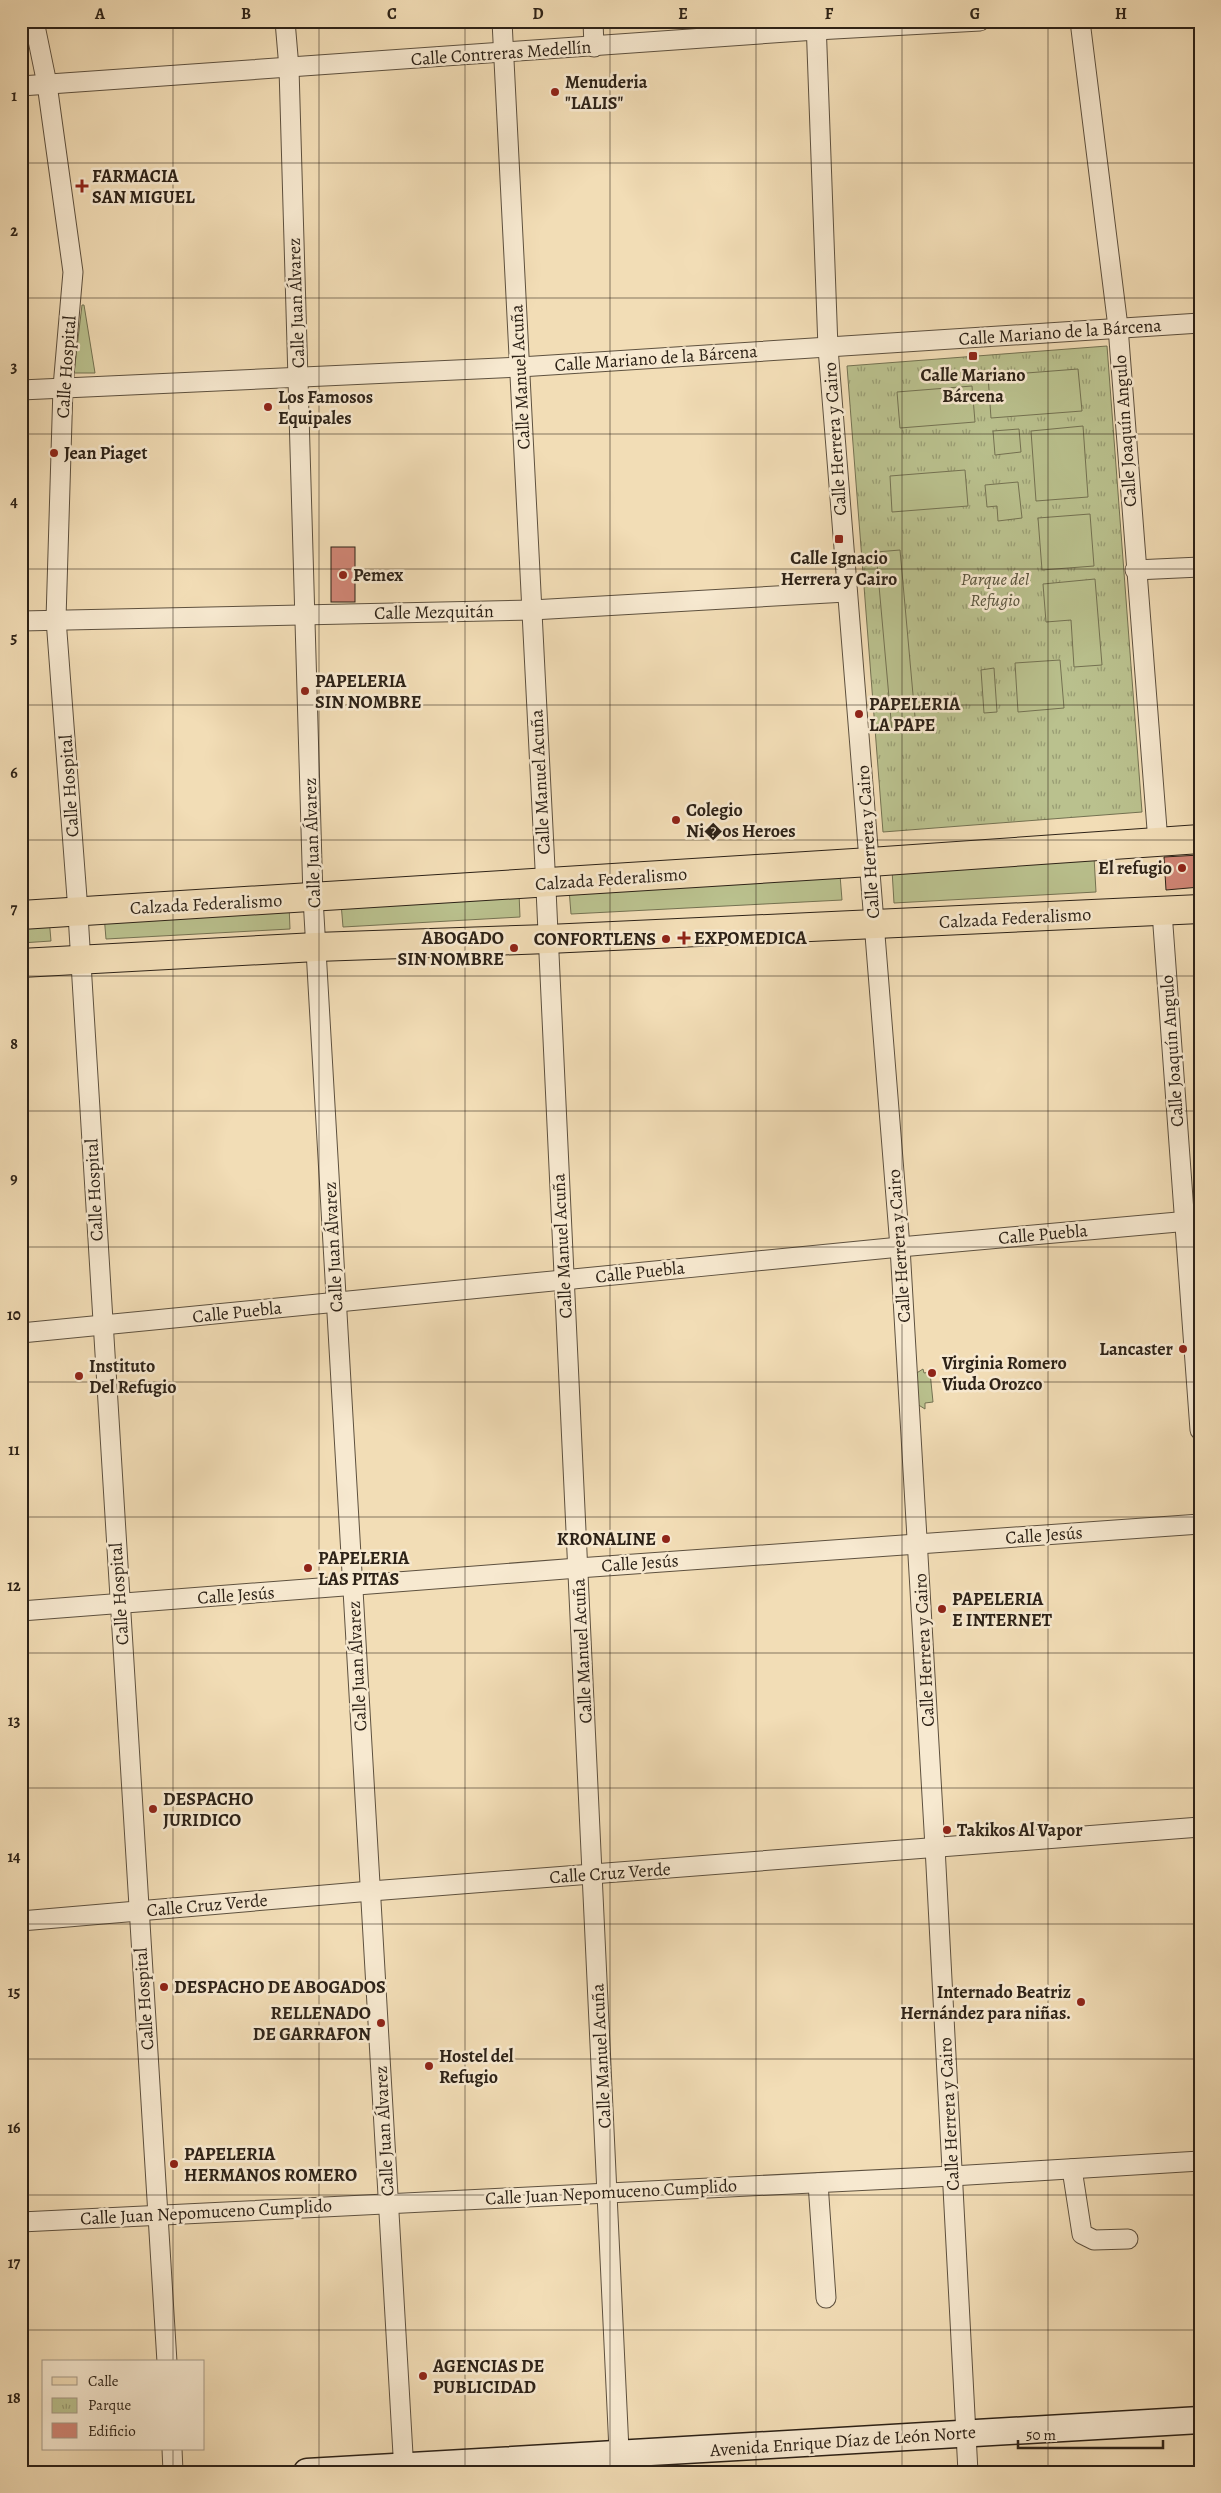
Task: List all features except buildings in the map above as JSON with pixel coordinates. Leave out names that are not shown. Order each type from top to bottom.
[{"type":"main road","name":"Calzada Federalismo","points":[[21,915],[546,883],[1200,839]]},
{"type":"main road","name":"Calzada Federalismo","points":[[21,963],[316,947],[548,939],[1200,909]]},
{"type":"main road","name":"Avenida Enrique Díaz de León Norte","points":[[307,2472],[620,2463],[966,2434],[1200,2420]]},
{"type":"street","name":"Calle Hospital","points":[[34,21],[47,84],[73,272],[63,387],[56,619],[77,912],[167,2360]]},
{"type":"street","name":"Calle Juan Álvarez","points":[[286,21],[289,68],[313,898],[404,2469]]},
{"type":"street","name":"Calle Manuel Acuña","points":[[502,21],[546,883],[620,2463]]},
{"type":"street","points":[[593,21],[594,47]]},
{"type":"street","name":"Calle Contreras Medellín","points":[[21,86],[504,54],[816,26],[980,21]]},
{"type":"street","name":"Calle Joaquín Angulo","points":[[1080,21],[1118,328],[1135,570],[1158,842]]},
{"type":"street","name":"Calle Herrera y Cairo","points":[[816,26],[828,348],[846,592],[870,862],[900,1247],[935,1847],[968,2472]]},
{"type":"street","name":"Calle Mariano de la Bárcena","points":[[21,390],[520,367],[1200,323]]},
{"type":"street","points":[[1135,570],[1200,567]]},
{"type":"street","name":"Calle Mezquitán","points":[[21,621],[532,610],[846,592]]},
{"type":"street","name":"Calle Joaquín Angulo","points":[[1162,912],[1192,1220],[1200,1430]]},
{"type":"street","name":"Calle Puebla","points":[[21,1334],[1192,1220]]},
{"type":"street","name":"Calle Jesús","points":[[21,1611],[578,1568],[1200,1524]]},
{"type":"street","name":"Calle Cruz Verde","points":[[21,1921],[370,1891],[1200,1827]]},
{"type":"street","name":"Calle Juan Nepomuceno Cumplido","points":[[21,2222],[952,2176],[1200,2161]]},
{"type":"street","points":[[1072,2169],[1082,2234],[1094,2240],[1128,2239]]},
{"type":"street","points":[[818,2182],[826,2298]]},
{"type":"street","points":[[172,2450],[173,2472]]},
{"type":"green space","points":[[82,305],[84,305],[95,373],[74,373]]},
{"type":"green space","name":"Parque del Refugio","points":[[1107,346],[1142,812],[883,832],[847,366]]},
{"type":"green space","points":[[1078,369],[1082,411],[991,418],[988,376]]},
{"type":"green space","points":[[972,386],[975,422],[900,428],[897,392]]},
{"type":"green space","points":[[1083,426],[1088,497],[1036,501],[1031,431]]},
{"type":"green space","points":[[1019,429],[1021,452],[995,455],[993,431]]},
{"type":"green space","points":[[965,470],[968,506],[892,512],[890,476]]},
{"type":"green space","points":[[1018,482],[1022,518],[998,521],[997,506],[987,507],[985,485]]},
{"type":"green space","points":[[1090,514],[1094,566],[1042,570],[1038,518]]},
{"type":"green space","points":[[900,550],[916,728],[892,731],[876,552]]},
{"type":"green space","points":[[1095,579],[1102,665],[1074,667],[1071,620],[1046,622],[1043,584]]},
{"type":"green space","points":[[1060,660],[1064,708],[1018,712],[1015,663]]},
{"type":"green space","points":[[994,668],[997,712],[984,713],[981,670]]},
{"type":"green space","points":[[1094,857],[1096,892],[894,903],[892,870]]},
{"type":"green space","points":[[840,875],[842,900],[571,914],[569,889]]},
{"type":"green space","points":[[519,893],[520,917],[343,927],[341,903]]},
{"type":"green space","points":[[289,905],[290,929],[106,939],[104,915]]},
{"type":"green space","points":[[49,918],[51,941],[21,943],[21,920]]},
{"type":"green space","points":[[923,1369],[924,1373],[930,1372],[933,1402],[925,1403],[925,1409],[917,1404],[915,1374]]},
{"type":"place","name":"Menuderia \"LALIS\"","points":[[555,92]]},
{"type":"place","name":"FARMACIA SAN MIGUEL","points":[[82,186]]},
{"type":"place","name":"Calle Mariano Bárcena","points":[[973,356]]},
{"type":"place","name":"Los Famosos Equipales","points":[[268,407]]},
{"type":"place","name":"Jean Piaget","points":[[54,453]]},
{"type":"place","name":"Calle Ignacio Herrera y Cairo","points":[[839,539]]},
{"type":"place","name":"Pemex","points":[[343,575]]},
{"type":"place","name":"PAPELERIA SIN NOMBRE","points":[[305,691]]},
{"type":"place","name":"PAPELERIA LA PAPE","points":[[859,714]]},
{"type":"place","name":"Colegio Ni�os Heroes","points":[[676,820]]},
{"type":"place","name":"El refugio","points":[[1182,868]]},
{"type":"place","name":"EXPOMEDICA","points":[[684,938]]},
{"type":"place","name":"CONFORTLENS","points":[[666,939]]},
{"type":"place","name":"ABOGADO SIN NOMBRE","points":[[514,948]]},
{"type":"place","name":"Lancaster","points":[[1183,1349]]},
{"type":"place","name":"Virginia Romero Viuda Orozco","points":[[932,1373]]},
{"type":"place","name":"Instituto Del Refugio","points":[[79,1376]]},
{"type":"place","name":"KRONALINE","points":[[666,1539]]},
{"type":"place","name":"PAPELERIA LAS PITAS","points":[[308,1568]]},
{"type":"place","name":"PAPELERIA E INTERNET","points":[[942,1609]]},
{"type":"place","name":"DESPACHO JURIDICO","points":[[153,1809]]},
{"type":"place","name":"Takikos Al Vapor","points":[[947,1830]]},
{"type":"place","name":"DESPACHO DE ABOGADOS","points":[[164,1987]]},
{"type":"place","name":"Internado Beatriz Hernández para niñas.","points":[[1081,2002]]},
{"type":"place","name":"RELLENADO DE GARRAFON","points":[[381,2023]]},
{"type":"place","name":"Hostel del Refugio","points":[[429,2066]]},
{"type":"place","name":"PAPELERIA HERMANOS ROMERO","points":[[174,2164]]},
{"type":"place","name":"AGENCIAS DE PUBLICIDAD","points":[[423,2376]]}]
